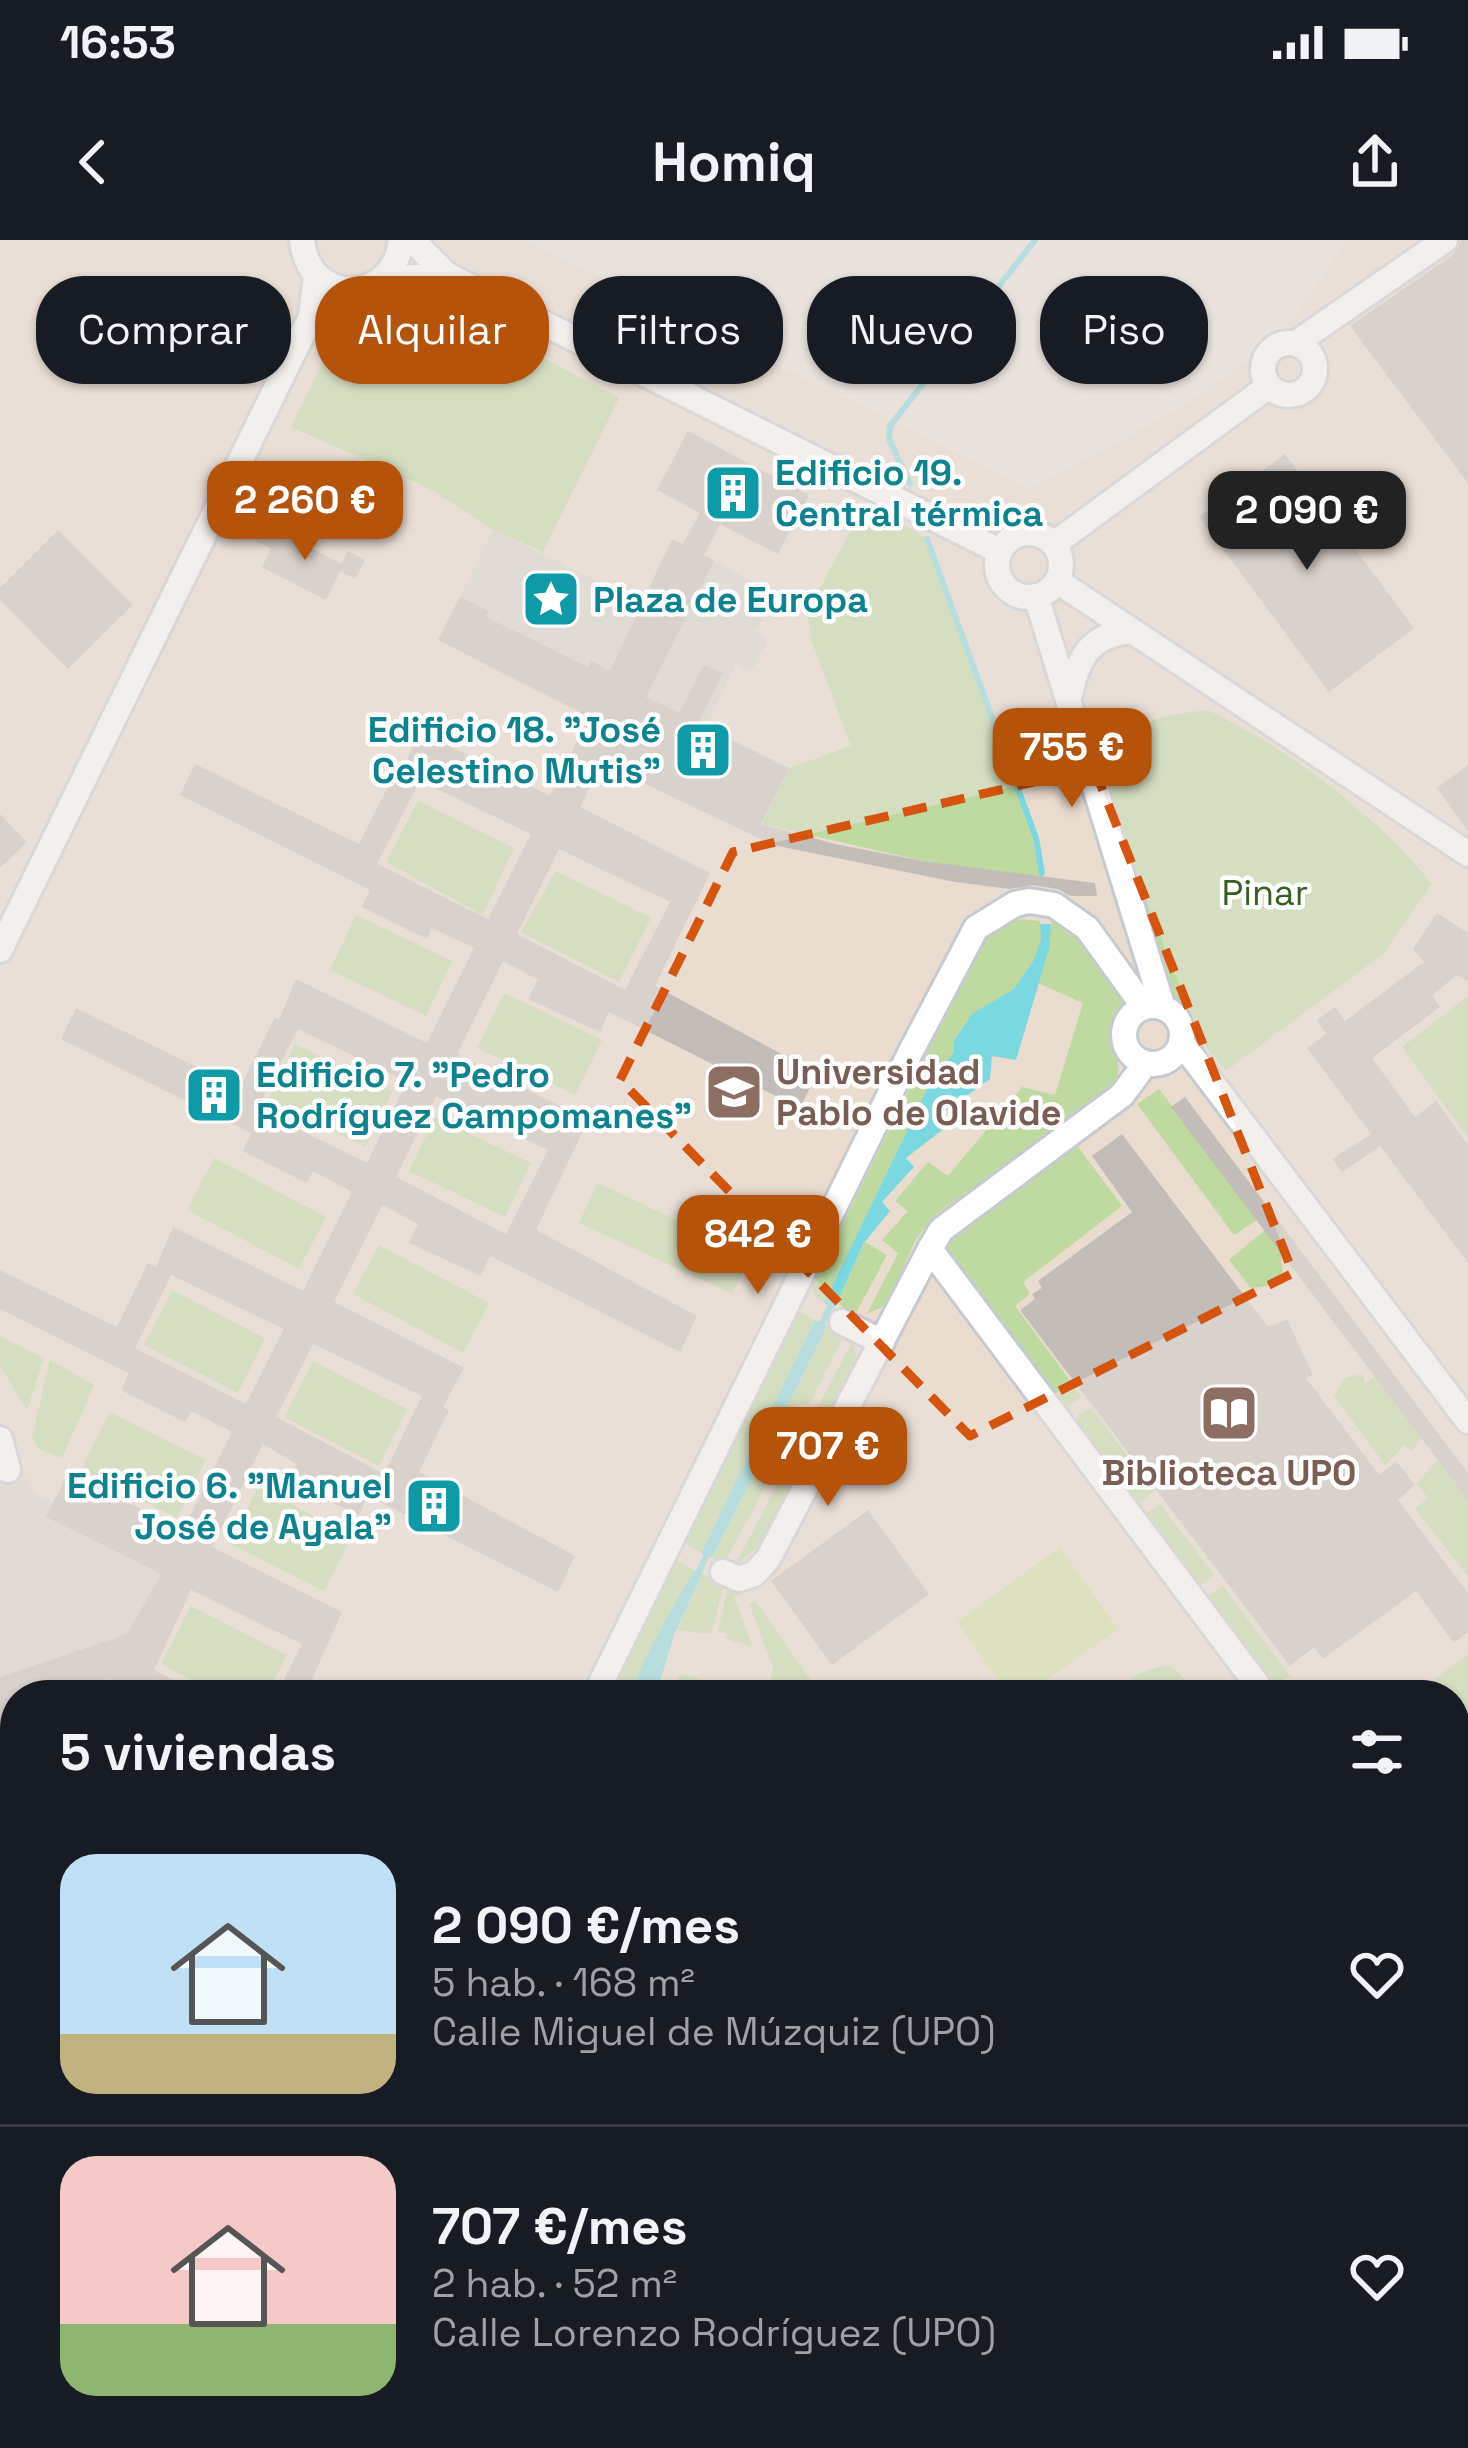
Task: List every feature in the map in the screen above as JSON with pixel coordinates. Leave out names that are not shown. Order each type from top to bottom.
[{"type":"street","points":[[0,950],[311,317],[316,275],[302,240]]},
{"type":"street","points":[[386,276],[399,256],[401,240]]},
{"type":"street","points":[[412,240],[447,275],[1000,551]]},
{"type":"street","points":[[1296,344],[1444,240]]},
{"type":"street","points":[[431,276],[447,275]]},
{"type":"street","points":[[311,317],[315,315]]},
{"type":"street","points":[[1282,344],[1296,344],[1309,351],[1315,364],[1310,386],[1289,395],[1269,386],[1263,370],[1268,354],[1282,344]]},
{"type":"street","points":[[1054,544],[1269,386]]},
{"type":"street","points":[[1153,1007],[1070,696],[1047,588],[1062,564],[1046,537],[1025,532],[1015,535],[1000,551],[997,572],[1018,596],[1047,588],[1132,631],[1468,854]]},
{"type":"street","points":[[1070,696],[1081,658],[1091,644],[1104,636],[1132,631]]},
{"type":"street","points":[[604,1680],[679,1551],[793,1296],[976,928],[999,911],[1029,901],[1054,905],[1087,928],[1153,1007],[1177,1019],[1181,1042],[1468,1421]]},
{"type":"street","points":[[1153,1007],[1129,1018],[1123,1036],[1129,1053],[1145,1064],[1165,1062],[1181,1042]]},
{"type":"street","points":[[723,1572],[739,1579],[754,1574],[768,1559],[941,1230],[1123,1095],[1145,1064]]},
{"type":"street","points":[[930,1249],[1254,1680]]},
{"type":"street","points":[[793,1296],[816,1308]]},
{"type":"street","points":[[842,1322],[881,1342]]},
{"type":"street","points":[[0,1439],[8,1470]]},
{"type":"highlighted area","points":[[1094,768],[1293,1273],[970,1436],[620,1080],[733,852]]},
{"type":"shaded area","name":"Universidad Pablo de Olavide","points":[[0,240],[525,240],[598,276],[573,276],[573,384],[783,384],[783,367],[807,379],[807,384],[816,384],[1029,489],[1174,412],[1279,339],[1346,240],[1468,240],[1468,1680],[0,1680]]},
{"type":"shaded area","name":"Plaza de Europa","points":[[493,530],[642,602],[610,671],[591,662],[588,667],[486,617],[488,611],[460,597]]},
{"type":"shaded area","points":[[714,561],[776,594],[755,632],[768,639],[751,672],[736,664],[706,727],[646,697]]},
{"type":"shaded area","points":[[20,1466],[32,1492],[53,1502],[47,1517],[161,1574],[127,1634],[0,1677],[0,1472]]},
{"type":"green space","points":[[549,361],[573,374],[573,384],[593,384],[619,398],[543,552],[493,530],[430,489],[291,427],[315,379],[315,384],[549,384]]},
{"type":"green space","points":[[868,509],[887,514],[927,539],[1036,838],[1042,878],[923,861],[762,824],[789,768],[851,746],[811,639],[807,612],[854,525]]},
{"type":"green space","name":"Pinar","points":[[1208,710],[1329,785],[1432,884],[1383,954],[1226,1071],[1190,1029],[1170,988],[1134,884],[1100,756],[1134,727]]},
{"type":"green space","points":[[418,801],[514,848],[483,915],[386,862]]},
{"type":"green space","points":[[556,871],[651,918],[619,982],[521,932]]},
{"type":"green space","points":[[356,915],[452,961],[426,1016],[330,970]]},
{"type":"green space","points":[[1004,921],[1040,921],[1041,940],[1033,961],[1014,989],[973,1013],[954,1039],[954,1052],[931,1081],[824,1303],[812,1287],[980,946]]},
{"type":"green space","points":[[1052,922],[1070,933],[1077,928],[1127,1002],[1114,1029],[1115,1086],[935,1215],[916,1239],[887,1305],[867,1314],[898,1253],[882,1240],[908,1211],[895,1201],[928,1162],[948,1176],[1022,1087],[1055,1095],[1083,1003],[1038,983]]},
{"type":"green space","points":[[504,993],[602,1040],[575,1095],[477,1048]]},
{"type":"green space","points":[[1468,996],[1468,1138],[1402,1047]]},
{"type":"green space","points":[[295,1044],[393,1091],[366,1147],[268,1100]]},
{"type":"green space","points":[[1159,1089],[1257,1220],[1234,1235],[1137,1104]]},
{"type":"green space","points":[[435,1117],[531,1163],[505,1217],[409,1171]]},
{"type":"green space","points":[[1076,1144],[1122,1206],[1023,1282],[1030,1294],[1015,1306],[1082,1397],[1065,1409],[945,1249]]},
{"type":"green space","points":[[214,1158],[326,1217],[299,1269],[187,1210]]},
{"type":"green space","points":[[597,1183],[751,1254],[732,1294],[579,1223]]},
{"type":"green space","points":[[1265,1230],[1280,1250],[1284,1284],[1251,1288],[1229,1260]]},
{"type":"green space","points":[[865,1242],[887,1255],[856,1313],[836,1304]]},
{"type":"green space","points":[[379,1245],[489,1303],[463,1353],[353,1294]]},
{"type":"green space","points":[[172,1290],[265,1338],[238,1393],[144,1345]]},
{"type":"green space","points":[[797,1310],[815,1320],[701,1553],[683,1542]]},
{"type":"green space","points":[[827,1326],[844,1335],[810,1403],[794,1406],[774,1468],[723,1564],[712,1558]]},
{"type":"green space","points":[[0,1336],[44,1358],[27,1410],[0,1366]]},
{"type":"green space","points":[[854,1338],[857,1366],[765,1542],[735,1565]]},
{"type":"green space","points":[[50,1360],[94,1385],[62,1458],[38,1449],[32,1437]]},
{"type":"green space","points":[[313,1361],[407,1409],[379,1466],[284,1417]]},
{"type":"green space","points":[[1362,1374],[1365,1383],[1375,1377],[1422,1439],[1411,1451],[1405,1445],[1385,1465],[1334,1396],[1345,1378]]},
{"type":"green space","points":[[1091,1407],[1154,1491],[1137,1504],[1074,1419]]},
{"type":"green space","points":[[110,1412],[206,1460],[177,1518],[81,1469]]},
{"type":"green space","points":[[1438,1460],[1468,1500],[1468,1576],[1415,1509],[1428,1498],[1416,1483]]},
{"type":"green space","points":[[258,1487],[352,1536],[324,1591],[229,1543]]},
{"type":"green space","points":[[1160,1504],[1214,1575],[1199,1587],[1145,1514]]},
{"type":"green space","points":[[1060,1547],[1118,1629],[1047,1680],[998,1680],[957,1622]]},
{"type":"green space","points":[[674,1559],[694,1570],[648,1665],[635,1680],[612,1680]]},
{"type":"green space","points":[[702,1574],[724,1583],[711,1634],[677,1630]]},
{"type":"green space","points":[[729,1582],[745,1592],[734,1597],[753,1647],[726,1639],[727,1634],[718,1631]]},
{"type":"green space","points":[[1223,1586],[1290,1676],[1269,1680],[1207,1597]]},
{"type":"green space","points":[[755,1600],[811,1680],[770,1680],[773,1667],[749,1604]]},
{"type":"green space","points":[[191,1606],[287,1655],[274,1680],[192,1680],[161,1664]]},
{"type":"green space","points":[[1468,1655],[1468,1680],[1433,1680]]},
{"type":"green space","points":[[1170,1665],[1186,1680],[1129,1680]]},
{"type":"water","points":[[1040,924],[1051,924],[1049,949],[1016,1060],[992,1056],[990,1079],[940,1115],[946,1127],[906,1158],[914,1167],[882,1202],[890,1211],[864,1243],[834,1309],[824,1303],[931,1081],[954,1052],[954,1040],[973,1013],[1014,989],[1033,961],[1041,940]]},
{"type":"water","points":[[815,1320],[827,1326],[712,1558],[701,1553]]},
{"type":"water","points":[[694,1570],[702,1574],[674,1635],[660,1680],[636,1680]]},
{"type":"building","points":[[1461,240],[1468,240],[1468,483],[1350,326],[1454,254]]},
{"type":"building","points":[[688,431],[809,495],[778,554],[720,524],[704,555],[714,561],[646,697],[679,713],[703,665],[723,673],[698,723],[789,768],[761,824],[923,861],[1095,883],[1097,896],[1070,896],[1032,885],[1010,889],[955,882],[773,845],[602,763],[580,807],[710,873],[655,986],[817,1073],[800,1108],[609,1012],[600,1032],[528,999],[538,980],[503,961],[457,1054],[588,1120],[536,1230],[697,1316],[680,1352],[490,1256],[481,1276],[409,1243],[418,1224],[382,1205],[334,1302],[464,1368],[443,1407],[449,1410],[419,1472],[575,1556],[558,1592],[368,1496],[359,1515],[287,1482],[296,1464],[263,1444],[212,1547],[342,1612],[312,1680],[284,1680],[302,1644],[191,1590],[154,1670],[173,1680],[0,1680],[127,1634],[161,1574],[46,1517],[68,1473],[183,1530],[232,1432],[191,1411],[185,1422],[121,1390],[129,1373],[0,1309],[0,1270],[117,1327],[148,1263],[156,1267],[173,1227],[303,1291],[352,1192],[313,1171],[307,1183],[243,1151],[251,1133],[61,1039],[76,1008],[240,1088],[275,1017],[279,1020],[296,979],[427,1043],[474,948],[432,928],[427,939],[362,907],[370,890],[180,795],[195,764],[359,844],[397,769],[402,772],[419,731],[550,796],[589,717],[438,640],[460,597],[489,611],[486,617],[588,667],[591,661],[610,671],[672,539],[683,544],[700,513],[657,490]],"holes":[[[420,781],[531,834],[488,919],[377,864]],[[559,849],[670,902],[625,990],[517,934]],[[298,1029],[407,1082],[367,1163],[257,1109]],[[436,1096],[548,1150],[506,1234],[396,1177]],[[171,1275],[284,1329],[246,1404],[135,1348]],[[313,1344],[422,1396],[384,1474],[276,1417]]]},
{"type":"building","points":[[1285,454],[1414,628],[1329,692],[1199,517]]},
{"type":"building","points":[[263,524],[342,564],[348,551],[365,560],[355,579],[340,571],[326,600],[262,567],[271,549],[255,540]]},
{"type":"building","points":[[58,530],[133,605],[68,669],[0,600],[0,588]]},
{"type":"building","points":[[1468,765],[1468,831],[1437,788]]},
{"type":"building","points":[[0,814],[27,842],[0,868]]},
{"type":"building","points":[[1437,913],[1468,933],[1468,982],[1457,975],[1432,995],[1440,1007],[1372,1058],[1415,1117],[1436,1101],[1468,1145],[1468,1263],[1380,1146],[1342,1172],[1332,1159],[1371,1134],[1307,1048],[1326,1034],[1317,1020],[1335,1007],[1345,1021],[1424,962],[1413,949]]},
{"type":"building","points":[[1185,1097],[1468,1473],[1468,1500],[1171,1107]]},
{"type":"building","points":[[1122,1134],[1268,1327],[1287,1319],[1313,1375],[1306,1378],[1379,1475],[1396,1461],[1415,1485],[1398,1500],[1468,1593],[1468,1632],[1454,1643],[1416,1591],[1323,1659],[1314,1647],[1290,1666],[1020,1310],[1042,1288],[1038,1281],[1132,1212],[1092,1156]]},
{"type":"building","points":[[868,1510],[929,1594],[832,1665],[771,1581]]},
{"type":"waterway","points":[[910,484],[889,439],[890,426],[1035,240]]},
{"type":"waterway","points":[[927,539],[1036,838],[1042,873]]},
{"type":"waterway","points":[[820,1328],[832,1302]]},
{"type":"waterway","points":[[697,1575],[710,1549]]},
{"type":"place","name":"Edificio 19. Central térmica","points":[[733,493]]},
{"type":"place","name":"Plaza de Europa","points":[[551,599]]},
{"type":"place","name":"Edificio 18. \"José Celestino Mutis\"","points":[[703,750]]},
{"type":"place","name":"Universidad Pablo de Olavide","points":[[734,1092]]},
{"type":"place","name":"Edificio 7. \"Pedro Rodríguez Campomanes\"","points":[[214,1095]]},
{"type":"place","name":"Biblioteca UPO","points":[[1229,1413]]},
{"type":"place","name":"Edificio 6. \"Manuel José de Ayala\"","points":[[434,1506]]}]
